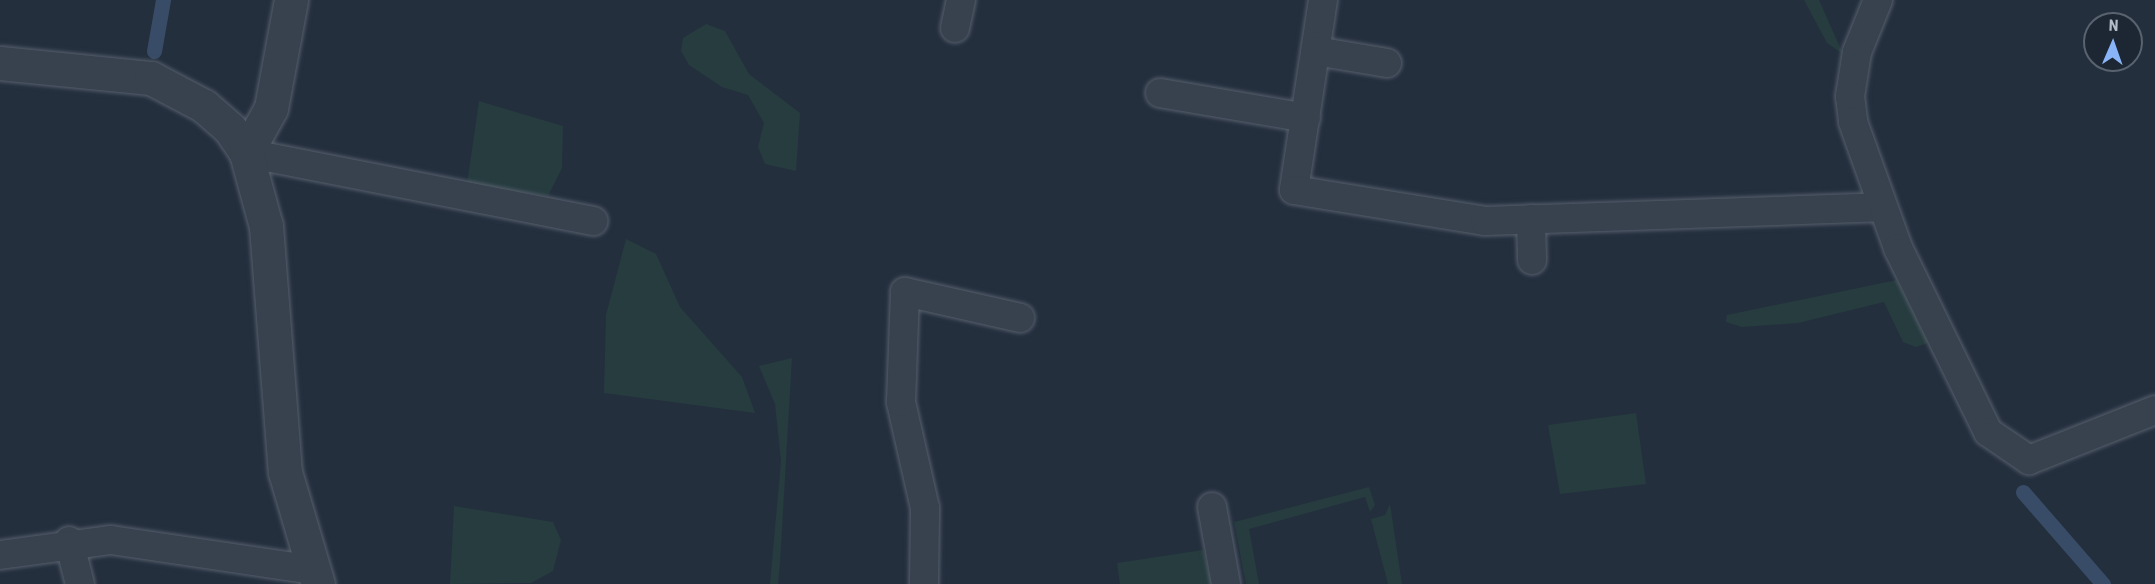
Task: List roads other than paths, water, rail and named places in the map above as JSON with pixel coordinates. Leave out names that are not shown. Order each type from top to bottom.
[{"type":"street","points":[[246,153],[271,108],[291,0]]},
{"type":"street","points":[[0,63],[151,78],[204,106],[230,129],[246,153],[267,226],[285,472],[316,577]]},
{"type":"lane","points":[[955,28],[961,0]]},
{"type":"lane","points":[[1323,0],[1294,190],[1485,220],[1881,207]]},
{"type":"lane","points":[[1878,0],[1857,52],[1850,96],[1881,207],[1988,432],[2029,460],[2155,410]]},
{"type":"lane","points":[[1316,51],[1387,63]]},
{"type":"lane","points":[[1160,93],[1306,118]]},
{"type":"lane","points":[[246,153],[593,221]]},
{"type":"lane","points":[[1531,219],[1532,260]]},
{"type":"lane","points":[[924,584],[924,508],[901,402],[905,292],[1020,318]]},
{"type":"lane","points":[[1212,507],[1226,584]]},
{"type":"lane","points":[[0,555],[69,541],[111,540],[316,577]]},
{"type":"lane","points":[[69,541],[80,584]]},
{"type":"waterway","points":[[154,51],[163,0]]},
{"type":"waterway","points":[[2023,492],[2103,584]]}]
